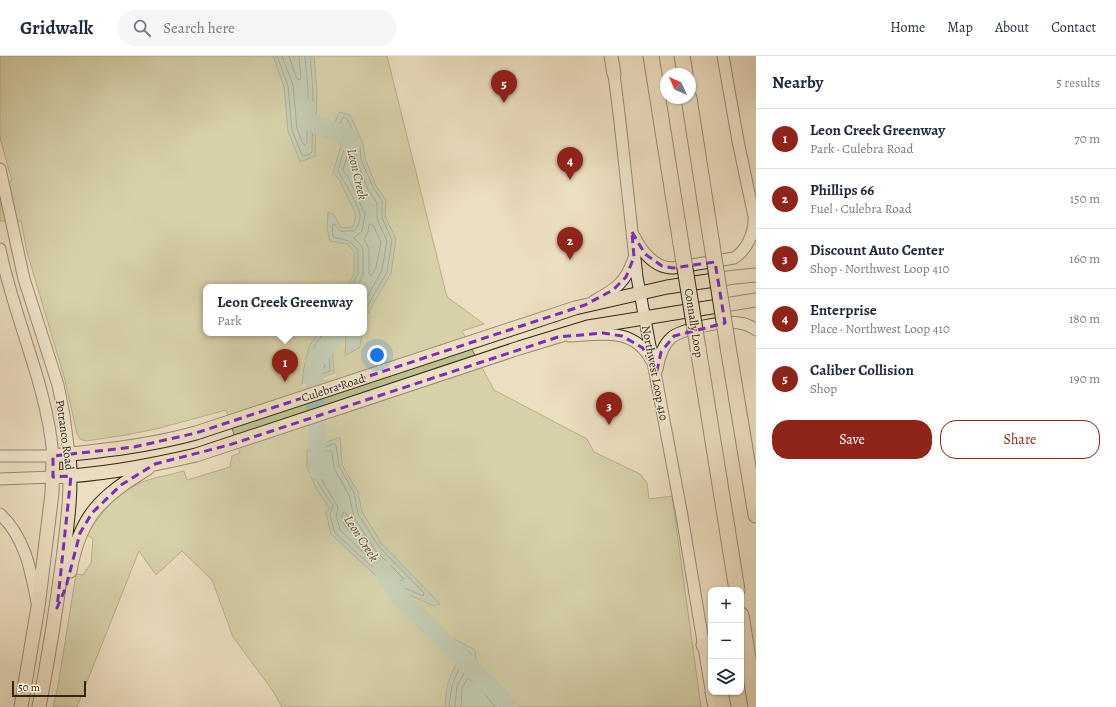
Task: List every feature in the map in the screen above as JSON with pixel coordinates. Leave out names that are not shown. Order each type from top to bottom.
[{"type":"highway","name":"Connally Loop","points":[[651,56],[737,587]]},
{"type":"highway","points":[[682,56],[684,68]]},
{"type":"highway","points":[[690,104],[756,515]]},
{"type":"highway","points":[[742,623],[756,707]]},
{"type":"highway","points":[[721,695],[723,707]]},
{"type":"main road","name":"Northwest Loop 410","points":[[611,56],[621,128],[634,257],[708,660]]},
{"type":"main road","points":[[632,232],[641,249],[651,260],[662,266],[673,268],[734,258],[738,256],[746,246],[755,223],[723,56]]},
{"type":"main road","name":"Potranco Road","points":[[0,169],[24,279],[58,385],[64,415],[69,454],[69,506],[57,608],[39,707]]},
{"type":"main road","name":"Potranco Road","points":[[0,249],[8,284],[36,372],[48,420],[53,456],[53,478],[38,607],[21,707]]},
{"type":"main road","points":[[585,305],[618,286],[628,272],[634,257]]},
{"type":"main road","name":"Culebra Road","points":[[0,456],[53,456],[151,444],[222,424],[585,305],[666,287],[756,275]]},
{"type":"main road","name":"Culebra Road","points":[[0,478],[53,478],[112,471],[196,455],[519,348],[588,327],[756,300]]},
{"type":"main road","points":[[656,375],[658,363],[664,346],[678,333],[733,322],[744,324],[756,330]]},
{"type":"main road","points":[[558,337],[603,333],[622,336],[636,342],[643,348],[650,358],[656,375]]},
{"type":"main road","points":[[57,608],[66,587],[73,554],[80,533],[92,513],[109,494],[155,464]]},
{"type":"main road","points":[[0,514],[14,530],[25,553],[38,607]]},
{"type":"main road","name":"Northwest Loop 410","points":[[712,695],[714,707]]},
{"type":"highlighted area","points":[[632,232],[645,254],[662,266],[673,268],[715,262],[725,323],[674,336],[661,352],[656,375],[643,348],[622,336],[603,333],[558,337],[229,445],[155,464],[121,485],[92,513],[80,533],[66,587],[57,608],[71,476],[53,477],[53,456],[134,447],[196,433],[585,305],[613,290],[626,277],[634,257]]},
{"type":"shaded area","points":[[0,56],[387,56],[447,297],[484,324],[462,331],[494,390],[587,439],[594,452],[640,474],[647,483],[649,499],[672,496],[701,707],[282,707],[273,691],[233,637],[212,580],[182,551],[156,575],[139,551],[77,707],[53,707],[58,686],[76,574],[83,575],[91,563],[93,539],[87,535],[98,519],[110,504],[124,492],[142,482],[184,471],[187,480],[230,467],[232,456],[240,453],[226,410],[156,429],[126,435],[86,441],[80,439],[77,434],[65,380],[27,252],[21,221],[0,221],[0,182],[12,181],[0,138]]},
{"type":"water","points":[[273,56],[314,56],[317,90],[315,156],[300,162],[288,131],[284,87]]},
{"type":"water","points":[[339,112],[350,115],[363,144],[365,158],[376,186],[386,200],[385,216],[396,239],[391,273],[367,315],[367,284],[349,284],[354,274],[354,251],[347,244],[330,241],[327,228],[328,212],[334,215],[341,228],[353,227],[356,215],[340,181],[333,172],[341,146],[333,127]]},
{"type":"water","points":[[316,336],[328,336],[332,338],[334,374],[302,385],[304,367],[309,347]]},
{"type":"water","points":[[346,336],[362,336],[360,347],[345,356]]},
{"type":"water","points":[[340,437],[342,465],[358,492],[362,512],[382,544],[440,604],[434,606],[391,587],[374,574],[331,534],[326,513],[329,508],[316,488],[307,467],[307,450]]},
{"type":"water","points":[[453,638],[475,650],[476,663],[491,678],[514,707],[446,707],[447,686],[458,658]]},
{"type":"pier","points":[[336,374],[335,376],[303,387],[301,385]]},
{"type":"waterway","name":"Leon Creek","points":[[306,107],[307,121],[349,137],[351,146]]},
{"type":"waterway","name":"Leon Creek","points":[[318,471],[314,363],[334,336]]},
{"type":"waterway","name":"Leon Creek","points":[[382,569],[403,601],[500,696],[509,707]]},
{"type":"place","name":"Caliber Collision","points":[[504,103]]},
{"type":"place","name":"Enterprise","points":[[570,180]]},
{"type":"place","name":"Phillips 66","points":[[570,260]]},
{"type":"place","name":"Leon Creek Greenway","points":[[285,382]]},
{"type":"place","name":"Discount Auto Center","points":[[609,425]]}]
